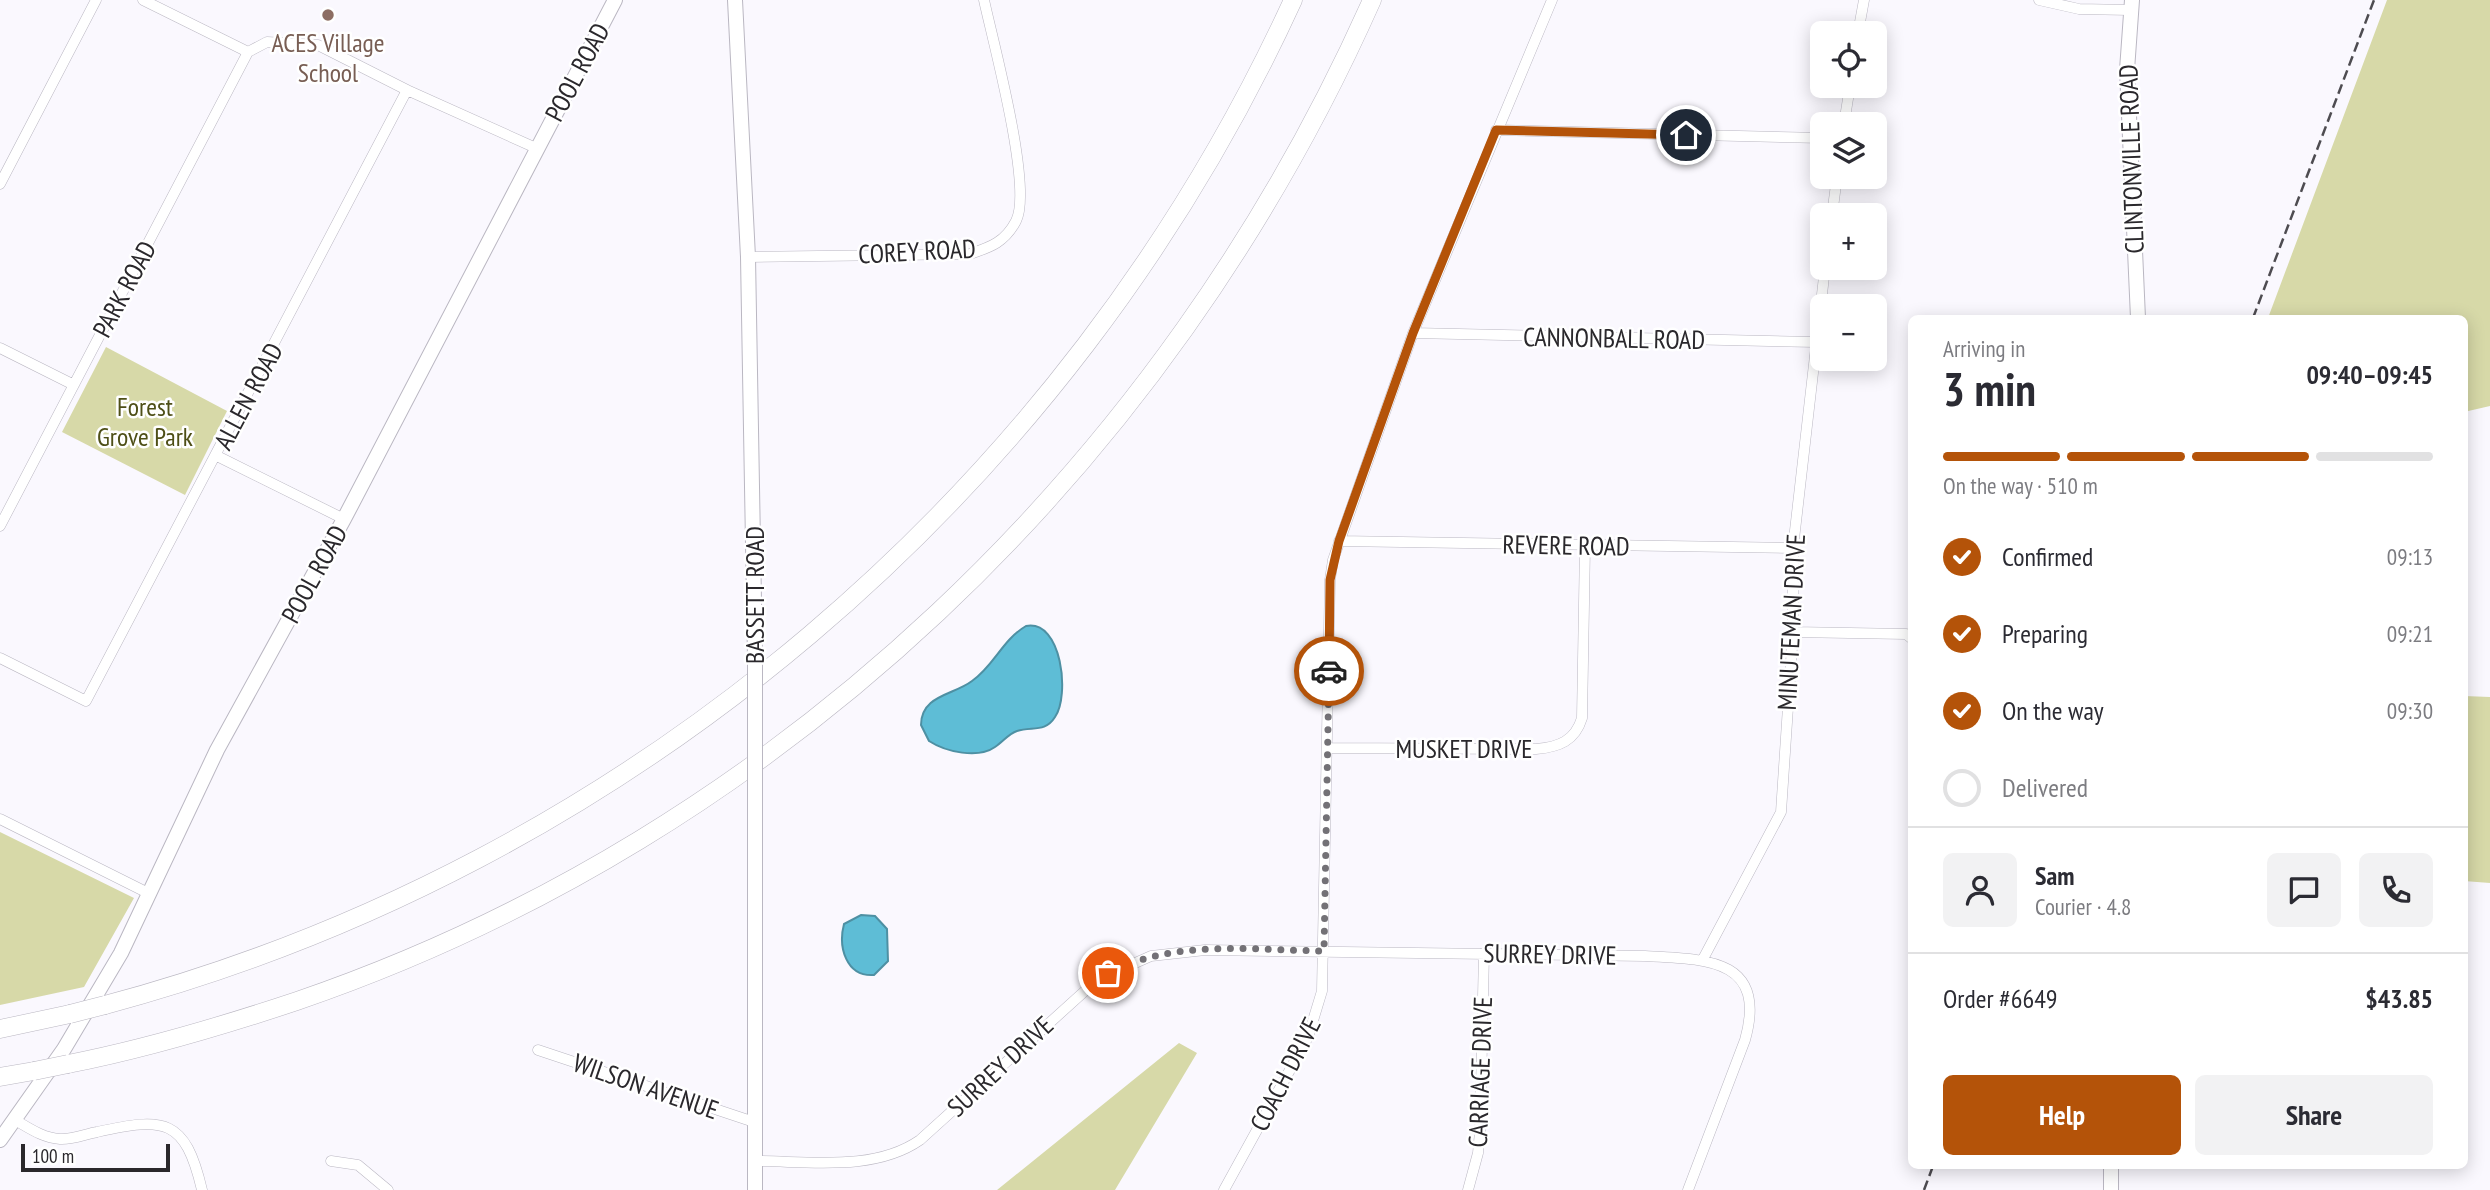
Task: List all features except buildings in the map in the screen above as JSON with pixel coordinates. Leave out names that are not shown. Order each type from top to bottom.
[{"type":"highway","points":[[0,1030],[105,1005],[300,941],[387,904],[488,854],[570,808],[666,747],[808,639],[883,573],[965,491],[1019,430],[1089,342],[1143,266],[1208,165],[1293,0]]},
{"type":"highway","points":[[0,1077],[170,1040],[276,1008],[366,976],[467,932],[632,845],[741,774],[824,713],[918,633],[977,577],[1053,497],[1132,403],[1203,305],[1254,226],[1318,113],[1372,0]]},
{"type":"street","points":[[0,184],[96,0]]},
{"type":"street","points":[[143,0],[248,52],[267,42],[318,45],[407,90],[536,148]]},
{"type":"street","name":"POOL ROAD","points":[[0,1140],[81,1022],[150,894],[217,751],[344,519],[615,0]]},
{"type":"street","name":"BASSETT ROAD","points":[[735,0],[748,257],[755,658],[755,1190]]},
{"type":"street","name":"COREY ROAD","points":[[748,257],[970,254],[1000,243],[1017,219],[1021,179],[984,0]]},
{"type":"street","name":"COACH DRIVE","points":[[1224,1190],[1314,1025],[1322,991],[1330,580],[1339,541],[1413,333],[1552,0]]},
{"type":"street","points":[[1860,21],[1864,0]]},
{"type":"street","points":[[2039,0],[2079,9],[2131,5]]},
{"type":"street","name":"CLINTONVILLE ROAD","points":[[2131,5],[2127,70],[2138,315]]},
{"type":"street","name":"PARK ROAD","points":[[0,526],[248,52]]},
{"type":"street","name":"ALLEN ROAD","points":[[0,658],[86,701],[407,90]]},
{"type":"street","points":[[1496,130],[1810,138]]},
{"type":"street","name":"CANNONBALL ROAD","points":[[1413,333],[1810,342]]},
{"type":"street","points":[[0,348],[74,385]]},
{"type":"street","name":"MINUTEMAN DRIVE","points":[[1703,958],[1781,812],[1793,632],[1793,548],[1812,371]]},
{"type":"street","points":[[217,456],[344,519]]},
{"type":"street","name":"REVERE ROAD","points":[[1339,541],[1793,548]]},
{"type":"street","name":"MUSKET DRIVE","points":[[1328,748],[1536,749],[1562,744],[1572,737],[1582,718],[1585,546]]},
{"type":"street","points":[[1793,632],[1908,636]]},
{"type":"street","points":[[0,819],[150,894]]},
{"type":"street","name":"SURREY DRIVE","points":[[755,1161],[864,1161],[900,1152],[920,1140],[1083,990],[1136,960],[1182,951],[1703,958]]},
{"type":"street","name":"CARRIAGE DRIVE","points":[[1468,1190],[1478,1153],[1480,1132],[1484,953]]},
{"type":"street","points":[[1688,1190],[1749,1026],[1749,1000],[1739,977],[1730,968],[1703,958]]},
{"type":"street","name":"WILSON AVENUE","points":[[538,1050],[754,1122]]},
{"type":"street","points":[[15,1120],[41,1135],[60,1139],[128,1125],[153,1124],[173,1129],[186,1141],[195,1161],[202,1190]]},
{"type":"street","points":[[331,1161],[358,1165],[388,1190]]},
{"type":"street","points":[[2111,1169],[2111,1190]]},
{"type":"green space","points":[[2387,0],[2490,0],[2490,406],[2468,411],[2468,315],[2269,315]]},
{"type":"green space","name":"Forest Grove Park","points":[[106,347],[227,411],[185,495],[62,432]]},
{"type":"green space","points":[[2468,696],[2490,697],[2490,883],[2468,881]]},
{"type":"green space","points":[[0,832],[134,898],[84,987],[0,1005]]},
{"type":"green space","points":[[1179,1043],[1197,1053],[1115,1190],[997,1190]]},
{"type":"water","points":[[1026,626],[1038,627],[1048,634],[1060,661],[1060,707],[1051,722],[1043,727],[1014,732],[995,747],[980,753],[953,751],[929,741],[921,725],[926,707],[980,675],[1011,638]]},
{"type":"water","points":[[861,915],[875,916],[887,929],[888,961],[874,975],[857,971],[846,959],[843,951],[844,924]]},
{"type":"railway","points":[[2254,315],[2374,0]]},
{"type":"railway","points":[[1924,1190],[1932,1169]]},
{"type":"way so far","points":[[1108,973],[1136,960],[1182,951],[1324,951],[1329,671]]},
{"type":"place","name":"ACES Village School","points":[[328,15]]},
{"type":"route","points":[[1329,671],[1330,580],[1333,560],[1413,333],[1496,130],[1686,135]]}]
